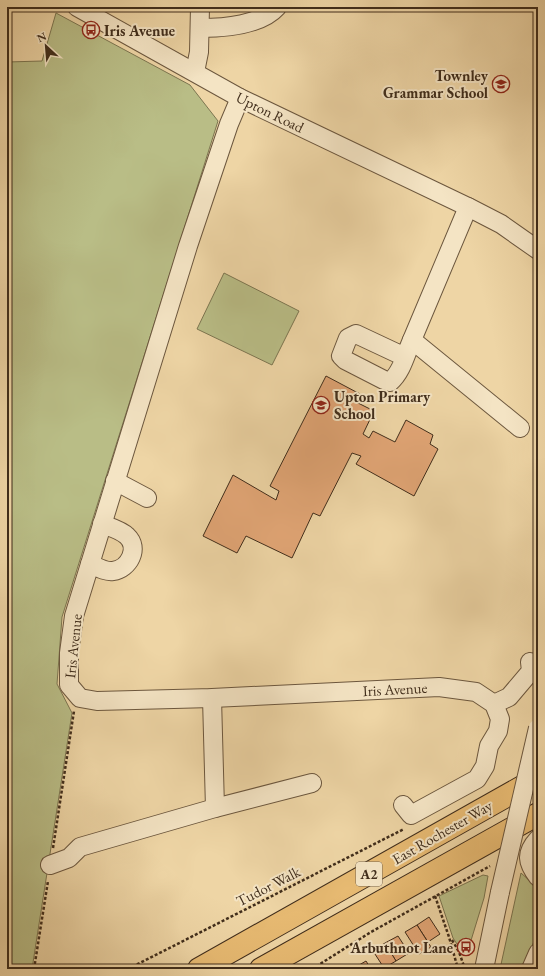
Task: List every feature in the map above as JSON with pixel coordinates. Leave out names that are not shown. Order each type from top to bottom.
[{"type":"highway","name":"East Rochester Way","points":[[199,969],[538,778]]},
{"type":"highway","name":"East Rochester Way","points":[[261,969],[538,814]]},
{"type":"street","name":"Upton Road","points":[[77,7],[240,98],[501,224],[538,250]]},
{"type":"street","points":[[195,72],[199,52],[200,7]]},
{"type":"street","points":[[200,28],[222,28],[261,19],[277,7]]},
{"type":"street","name":"Iris Avenue","points":[[240,98],[229,124],[188,246],[74,616],[69,653],[69,685],[80,698],[97,702],[439,687],[476,692],[494,704]]},
{"type":"street","points":[[468,207],[408,349],[520,428]]},
{"type":"street","points":[[115,480],[147,498]]},
{"type":"street","points":[[90,564],[106,571],[113,571],[118,570],[126,564],[132,556],[132,544],[128,537],[122,532],[102,524]]},
{"type":"street","points":[[407,810],[477,779],[486,766],[489,746],[498,731],[500,719],[494,704],[509,697],[531,671],[530,662]]},
{"type":"street","points":[[212,698],[215,808]]},
{"type":"street","points":[[484,969],[500,892],[538,728]]},
{"type":"street","points":[[50,865],[69,858],[80,847],[215,808],[312,783]]},
{"type":"street","points":[[538,839],[531,847],[528,856],[531,869],[538,877]]},
{"type":"street","points":[[531,969],[538,953]]},
{"type":"path","points":[[34,969],[73,713],[80,698]]},
{"type":"path","name":"Tudor Walk","points":[[128,969],[407,828],[407,810]]},
{"type":"path","points":[[312,969],[371,932],[495,863]]},
{"type":"path","points":[[435,896],[458,969]]},
{"type":"path","points":[[449,937],[459,952],[464,969]]},
{"type":"green space","points":[[56,13],[190,85],[218,121],[62,617],[57,684],[72,713],[32,969],[7,969],[7,62],[42,61]]},
{"type":"green space","points":[[224,273],[299,311],[272,365],[197,329]]},
{"type":"green space","points":[[521,873],[538,888],[538,931],[523,969],[500,969]]},
{"type":"green space","points":[[483,875],[488,876],[484,898],[469,947],[461,950],[453,938],[439,896]]},
{"type":"building","points":[[326,376],[360,394],[356,402],[374,411],[363,434],[369,438],[373,431],[395,442],[406,420],[433,435],[430,444],[438,449],[414,496],[356,464],[361,456],[352,453],[320,516],[313,513],[292,558],[246,536],[237,553],[203,536],[233,475],[276,500],[279,491],[270,486]]},
{"type":"building","points":[[429,917],[440,934],[428,942],[417,925]]},
{"type":"building","points":[[417,925],[431,947],[419,954],[405,932]]},
{"type":"building","points":[[398,936],[409,953],[396,961],[385,943]]},
{"type":"building","points":[[385,943],[396,961],[384,968],[373,951]]},
{"type":"building","points":[[366,961],[371,969],[354,968]]},
{"type":"place","name":"Iris Avenue","points":[[91,30]]},
{"type":"place","name":"Townley Grammar School","points":[[501,84]]},
{"type":"place","name":"Upton Primary School","points":[[321,405]]},
{"type":"place","name":"Arbuthnot Lane","points":[[466,947]]}]
